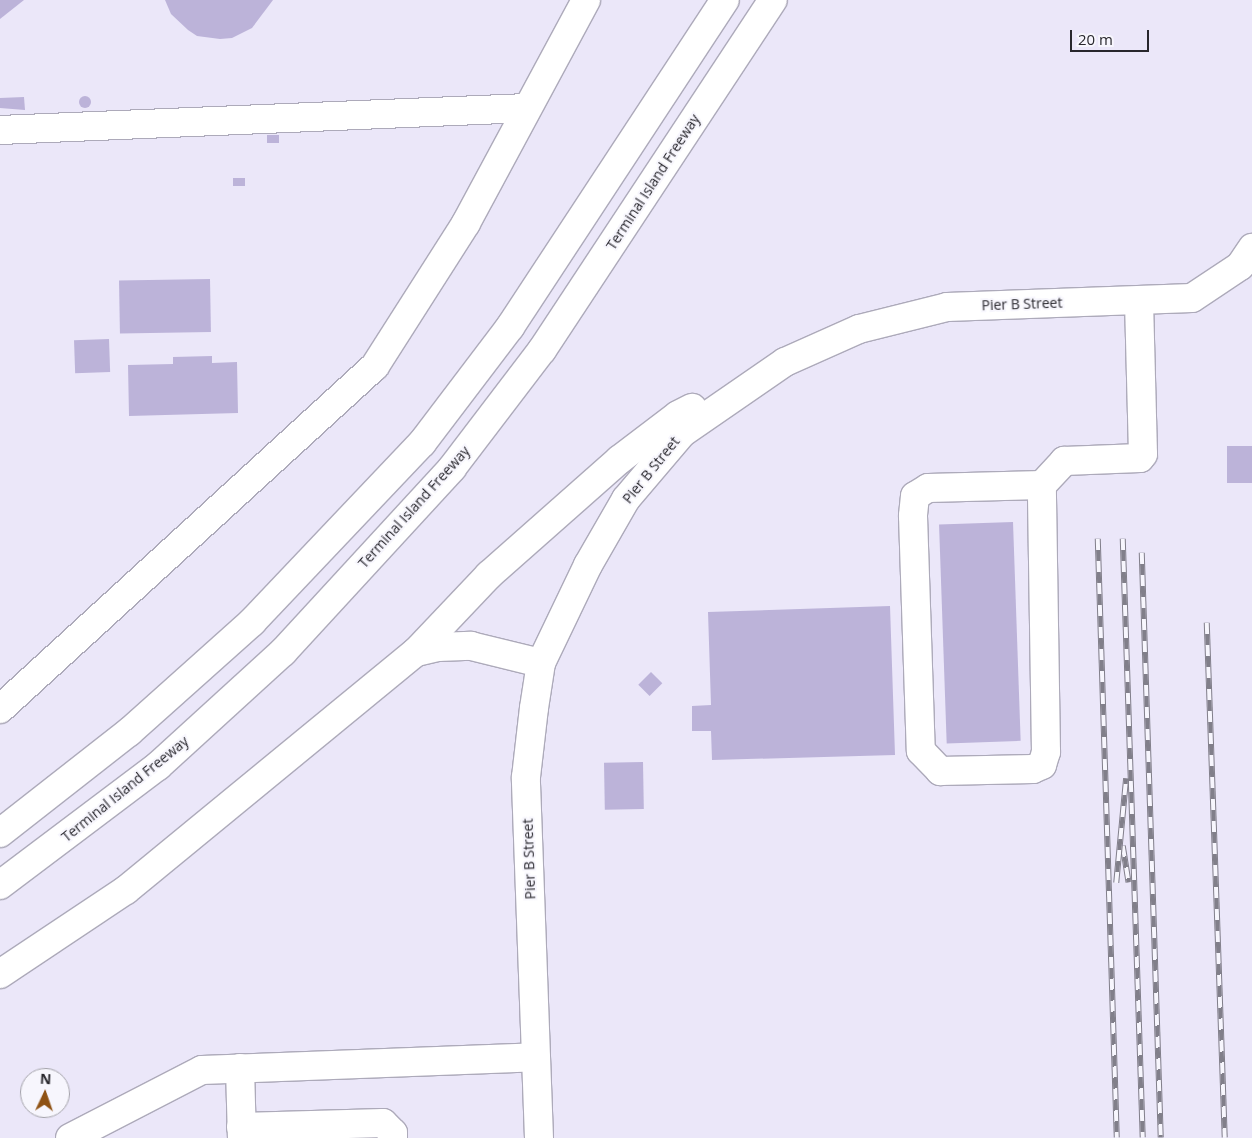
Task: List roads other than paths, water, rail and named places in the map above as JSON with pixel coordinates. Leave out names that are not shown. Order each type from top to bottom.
[{"type":"main road","points":[[0,709],[375,366],[466,224],[586,0]]},
{"type":"main road","points":[[0,833],[129,732],[252,622],[422,443],[510,328],[726,0]]},
{"type":"main road","name":"Terminal Island Freeway","points":[[0,885],[158,766],[283,652],[452,468],[542,350],[773,0]]},
{"type":"main road","points":[[0,130],[527,108]]},
{"type":"main road","name":"Pier B Street","points":[[539,1138],[526,777],[541,663],[588,565],[626,499],[682,433],[785,362],[859,330],[946,307],[1192,298],[1240,266],[1252,248]]},
{"type":"main road","points":[[1042,485],[928,488],[915,496],[913,516],[921,751],[940,771],[1032,769],[1042,765],[1046,752],[1042,485],[1064,461],[1131,459],[1140,458],[1143,454],[1139,301]]},
{"type":"main road","points":[[0,974],[126,890],[416,652],[489,575],[619,460],[678,415],[785,362]]},
{"type":"main road","points":[[416,652],[438,647],[471,646],[541,663]]},
{"type":"main road","points":[[70,1138],[202,1070],[536,1057]]},
{"type":"main road","points":[[240,1068],[241,1132],[383,1123],[393,1133],[393,1138]]},
{"type":"railway","points":[[1098,539],[1117,1138]]},
{"type":"railway","points":[[1123,539],[1143,1138]]},
{"type":"railway","points":[[1142,553],[1161,1138]]},
{"type":"railway","points":[[1207,623],[1225,1138]]},
{"type":"railway","points":[[1116,883],[1126,778]]},
{"type":"railway","points":[[1123,846],[1129,883]]}]
